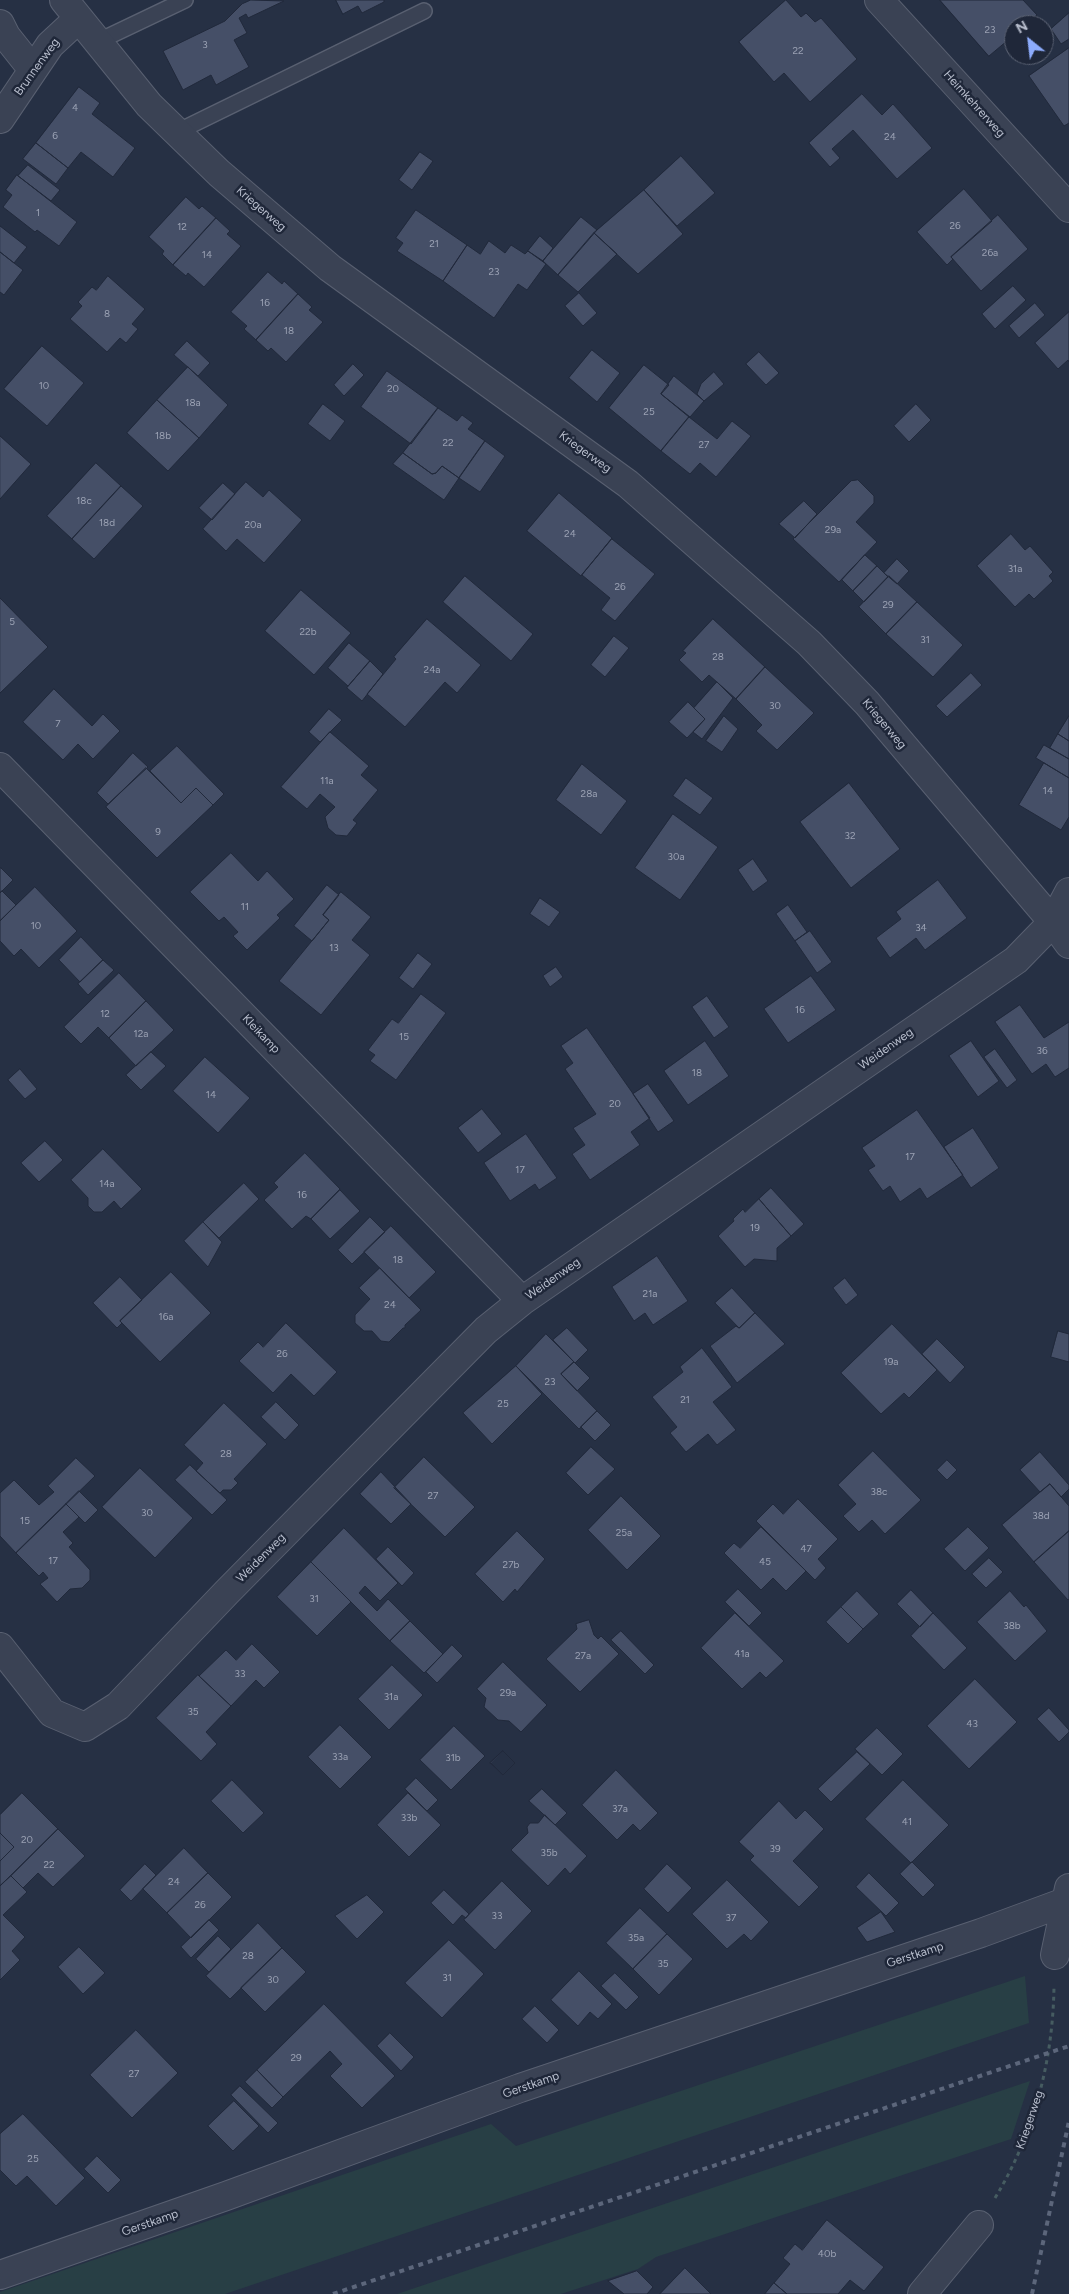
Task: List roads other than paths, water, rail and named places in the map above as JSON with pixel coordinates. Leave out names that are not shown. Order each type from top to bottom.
[{"type":"street","name":"Heimkehrerweg","points":[[879,0],[1069,208]]},
{"type":"street","name":"Kriegerweg","points":[[71,9],[148,105],[220,174],[330,268],[628,484],[809,643],[867,703],[1053,922],[1069,944]]},
{"type":"street","name":"Brunnenweg","points":[[0,119],[50,45],[71,9]]},
{"type":"street","points":[[0,24],[6,36],[33,70]]},
{"type":"street","name":"Kleikamp","points":[[0,767],[522,1300]]},
{"type":"street","name":"Weidenweg","points":[[0,1647],[52,1712],[86,1726],[118,1706],[227,1592],[486,1330],[522,1300],[1016,960],[1053,922],[1069,892]]},
{"type":"street","points":[[1054,1955],[1067,1895]]},
{"type":"street","name":"Gerstkamp","points":[[0,2276],[226,2196],[520,2088],[981,1933],[1067,1895]]},
{"type":"street","points":[[922,2294],[978,2225]]},
{"type":"lane","points":[[99,42],[185,0]]},
{"type":"lane","points":[[177,132],[424,11]]},
{"type":"railway","points":[[333,2294],[1069,2046]]},
{"type":"railway","points":[[1032,2294],[1069,2121]]}]
